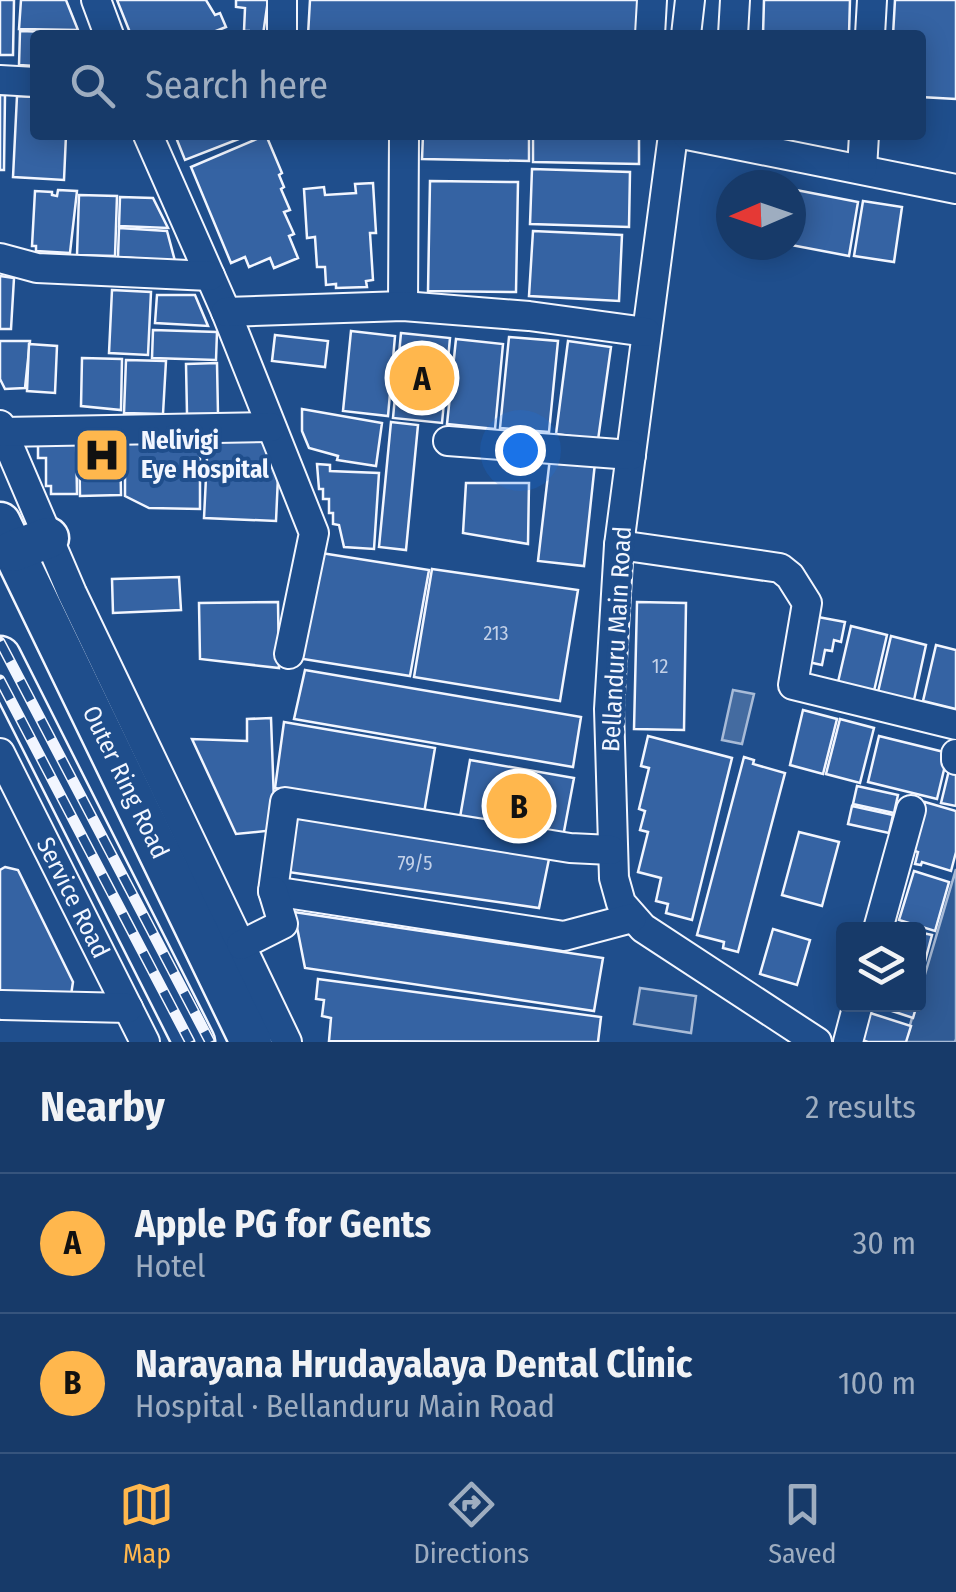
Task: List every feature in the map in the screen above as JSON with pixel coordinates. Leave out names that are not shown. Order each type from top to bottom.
[{"type":"highway","name":"Outer Ring Road","points":[[21,537],[251,1042]]},
{"type":"highway","points":[[0,657],[194,1042]]},
{"type":"street","points":[[96,0],[106,30]]},
{"type":"street","points":[[282,0],[282,30]]},
{"type":"street","points":[[650,30],[652,0]]},
{"type":"street","points":[[687,30],[690,0]]},
{"type":"street","points":[[734,30],[736,0]]},
{"type":"street","points":[[870,30],[872,0]]},
{"type":"street","points":[[0,80],[30,82]]},
{"type":"street","points":[[150,140],[226,312],[314,533],[288,654]]},
{"type":"street","points":[[404,140],[404,306]]},
{"type":"street","name":"Bellanduru Main Road","points":[[632,918],[617,891],[611,850],[610,709],[619,545],[672,140]]},
{"type":"street","points":[[713,140],[956,188]]},
{"type":"street","points":[[862,169],[864,140]]},
{"type":"street","points":[[0,258],[37,268],[210,276]]},
{"type":"street","points":[[226,312],[404,306],[529,316],[646,332]]},
{"type":"street","points":[[271,428],[2,429],[21,537],[72,593],[288,1042]]},
{"type":"street","points":[[448,440],[631,456]]},
{"type":"street","points":[[619,545],[780,568],[800,587],[807,603],[793,685],[956,725]]},
{"type":"street","name":"Service Road","points":[[0,753],[145,1042]]},
{"type":"street","points":[[241,944],[282,924],[273,891],[285,802],[570,848],[611,850]]},
{"type":"street","points":[[880,922],[910,810]]},
{"type":"street","points":[[273,891],[564,936],[632,918],[817,1042]]},
{"type":"street","points":[[2,1005],[128,1008]]},
{"type":"street","points":[[848,1042],[856,1012]]},
{"type":"shaded area","points":[[733,690],[754,694],[742,744],[722,740]]},
{"type":"shaded area","points":[[956,869],[955,1042],[905,1042],[914,1012],[926,1012],[926,971]]},
{"type":"shaded area","points":[[640,988],[696,996],[691,1033],[634,1024]]},
{"type":"building","points":[[0,0],[14,0],[13,55],[0,55]]},
{"type":"building","points":[[21,0],[66,0],[78,30],[19,29]]},
{"type":"building","points":[[117,0],[206,0],[215,15],[220,13],[226,27],[218,30],[129,30]]},
{"type":"building","points":[[236,0],[268,0],[264,30],[244,30],[245,8],[236,7]]},
{"type":"building","points":[[310,0],[646,0],[644,30],[308,30]]},
{"type":"building","points":[[764,0],[850,0],[849,30],[763,30]]},
{"type":"building","points":[[895,0],[956,0],[956,99],[926,97],[926,30],[893,30]]},
{"type":"building","points":[[20,31],[30,31],[30,66],[19,65]]},
{"type":"building","points":[[0,95],[5,95],[4,170],[0,170]]},
{"type":"building","points":[[17,96],[30,97],[30,140],[66,140],[64,180],[13,177]]},
{"type":"building","points":[[177,140],[236,140],[185,160]]},
{"type":"building","points":[[254,140],[268,140],[282,173],[281,189],[290,210],[284,212],[294,234],[289,236],[298,258],[274,268],[270,258],[249,267],[245,257],[231,263],[191,167]]},
{"type":"building","points":[[423,140],[529,140],[529,161],[422,159]]},
{"type":"building","points":[[533,140],[639,140],[639,164],[533,162]]},
{"type":"building","points":[[532,169],[630,172],[629,227],[530,224]]},
{"type":"building","points":[[430,181],[518,182],[516,292],[428,291]]},
{"type":"building","points":[[373,183],[373,280],[366,281],[367,287],[326,285],[325,267],[317,267],[315,237],[307,238],[304,189],[324,187],[325,195],[356,193],[355,184]]},
{"type":"building","points":[[58,190],[77,191],[70,253],[36,251],[36,246],[32,246],[35,191],[57,196]]},
{"type":"building","points":[[806,192],[858,202],[849,256],[806,248]]},
{"type":"building","points":[[79,195],[117,196],[115,256],[77,255]]},
{"type":"building","points":[[120,197],[153,198],[168,228],[119,226]]},
{"type":"building","points":[[863,201],[902,207],[894,262],[854,256]]},
{"type":"building","points":[[119,228],[167,231],[175,261],[118,257]]},
{"type":"building","points":[[533,231],[622,235],[619,301],[529,296]]},
{"type":"building","points":[[0,276],[14,278],[11,329],[0,329]]},
{"type":"building","points":[[112,290],[151,292],[148,355],[109,353]]},
{"type":"building","points":[[157,295],[195,295],[208,326],[155,323]]},
{"type":"building","points":[[153,330],[217,332],[216,360],[152,358]]},
{"type":"building","points":[[351,331],[395,336],[388,416],[343,411]]},
{"type":"building","points":[[401,333],[450,338],[442,423],[393,418]]},
{"type":"building","points":[[275,335],[328,341],[325,367],[272,361]]},
{"type":"building","points":[[509,337],[558,341],[549,432],[500,428]]},
{"type":"building","points":[[456,339],[503,344],[495,429],[447,424]]},
{"type":"building","points":[[0,341],[30,341],[25,388],[5,389],[0,379]]},
{"type":"building","points":[[568,341],[611,347],[598,440],[556,434]]},
{"type":"building","points":[[29,344],[57,346],[55,393],[27,391]]},
{"type":"building","points":[[82,358],[122,359],[121,410],[81,406]]},
{"type":"building","points":[[126,360],[166,361],[163,414],[124,413]]},
{"type":"building","points":[[217,363],[218,414],[187,414],[186,364]]},
{"type":"building","points":[[302,409],[382,423],[376,466],[337,460],[338,456],[309,448],[302,431]]},
{"type":"building","points":[[391,422],[418,425],[406,550],[379,547]]},
{"type":"building","points":[[79,437],[120,437],[121,495],[80,496]]},
{"type":"building","name":"Nelivigi Eye Hospital","points":[[200,437],[200,509],[149,508],[125,496],[125,439]]},
{"type":"building","points":[[208,437],[261,439],[278,477],[276,521],[204,518]]},
{"type":"building","points":[[38,440],[76,440],[77,494],[51,494],[51,486],[46,486],[46,458],[38,458]]},
{"type":"building","points":[[550,458],[595,463],[584,566],[538,561]]},
{"type":"building","points":[[317,464],[330,465],[330,471],[379,473],[374,549],[344,547],[339,525],[333,524],[333,513],[329,513],[329,499],[323,499],[323,489],[319,489]]},
{"type":"building","points":[[466,483],[529,483],[528,544],[463,533]]},
{"type":"building","points":[[315,552],[429,570],[410,676],[297,658]]},
{"type":"building","points":[[432,569],[578,590],[560,701],[414,677]]},
{"type":"building","points":[[179,577],[181,610],[113,613],[112,579]]},
{"type":"building","points":[[278,602],[279,668],[200,659],[199,603]]},
{"type":"building","points":[[637,602],[686,603],[684,730],[634,729]]},
{"type":"building","points":[[818,617],[845,622],[841,642],[834,640],[832,651],[825,650],[822,665],[808,662]]},
{"type":"building","points":[[851,626],[887,635],[874,691],[838,682]]},
{"type":"building","points":[[891,636],[926,645],[914,700],[878,692]]},
{"type":"building","points":[[936,645],[956,650],[956,709],[923,701]]},
{"type":"building","points":[[305,670],[581,717],[573,767],[294,719]]},
{"type":"building","points":[[803,710],[837,719],[823,774],[790,765]]},
{"type":"building","points":[[271,718],[275,830],[236,834],[192,739],[247,741],[247,719]]},
{"type":"building","points":[[840,719],[874,728],[860,783],[826,774]]},
{"type":"building","points":[[284,722],[435,748],[424,813],[275,788]]},
{"type":"building","points":[[648,736],[732,758],[692,920],[666,913],[668,904],[656,901],[661,878],[638,872],[648,832],[640,830],[645,811],[639,809],[649,768],[641,766]]},
{"type":"building","points":[[879,736],[948,753],[937,799],[868,782]]},
{"type":"building","points":[[744,757],[754,760],[753,764],[785,773],[738,952],[723,948],[724,942],[697,935]]},
{"type":"building","points":[[470,760],[574,778],[562,842],[459,823]]},
{"type":"building","points":[[950,766],[956,768],[956,806],[941,803]]},
{"type":"building","points":[[857,786],[898,795],[894,813],[853,804]]},
{"type":"building","points":[[925,802],[956,811],[956,852],[951,871],[922,862],[915,864],[918,852],[912,850]]},
{"type":"building","points":[[852,806],[893,815],[889,833],[848,824]]},
{"type":"building","points":[[290,814],[550,854],[539,908],[281,871]]},
{"type":"building","points":[[799,832],[839,842],[822,906],[782,895]]},
{"type":"building","points":[[0,870],[18,870],[73,982],[71,995],[0,993]]},
{"type":"building","points":[[914,871],[949,882],[935,931],[926,928],[926,922],[899,920]]},
{"type":"building","points":[[294,912],[603,958],[594,1011],[305,968]]},
{"type":"building","points":[[773,929],[810,940],[797,985],[760,974]]},
{"type":"building","points":[[926,934],[932,935],[926,958]]},
{"type":"building","points":[[318,979],[601,1017],[598,1042],[329,1041],[331,1018],[322,1016],[324,1000],[316,999]]},
{"type":"building","points":[[867,1012],[911,1026],[906,1042],[859,1039]]},
{"type":"railway","points":[[0,642],[210,1042]]},
{"type":"railway","points":[[0,680],[190,1042]]},
{"type":"place","name":"Apple PG for Gents","points":[[422,378]]},
{"type":"place","name":"Nelivigi Eye Hospital","points":[[102,455]]},
{"type":"place","name":"Narayana Hrudayalaya Dental Clinic","points":[[519,806]]}]
